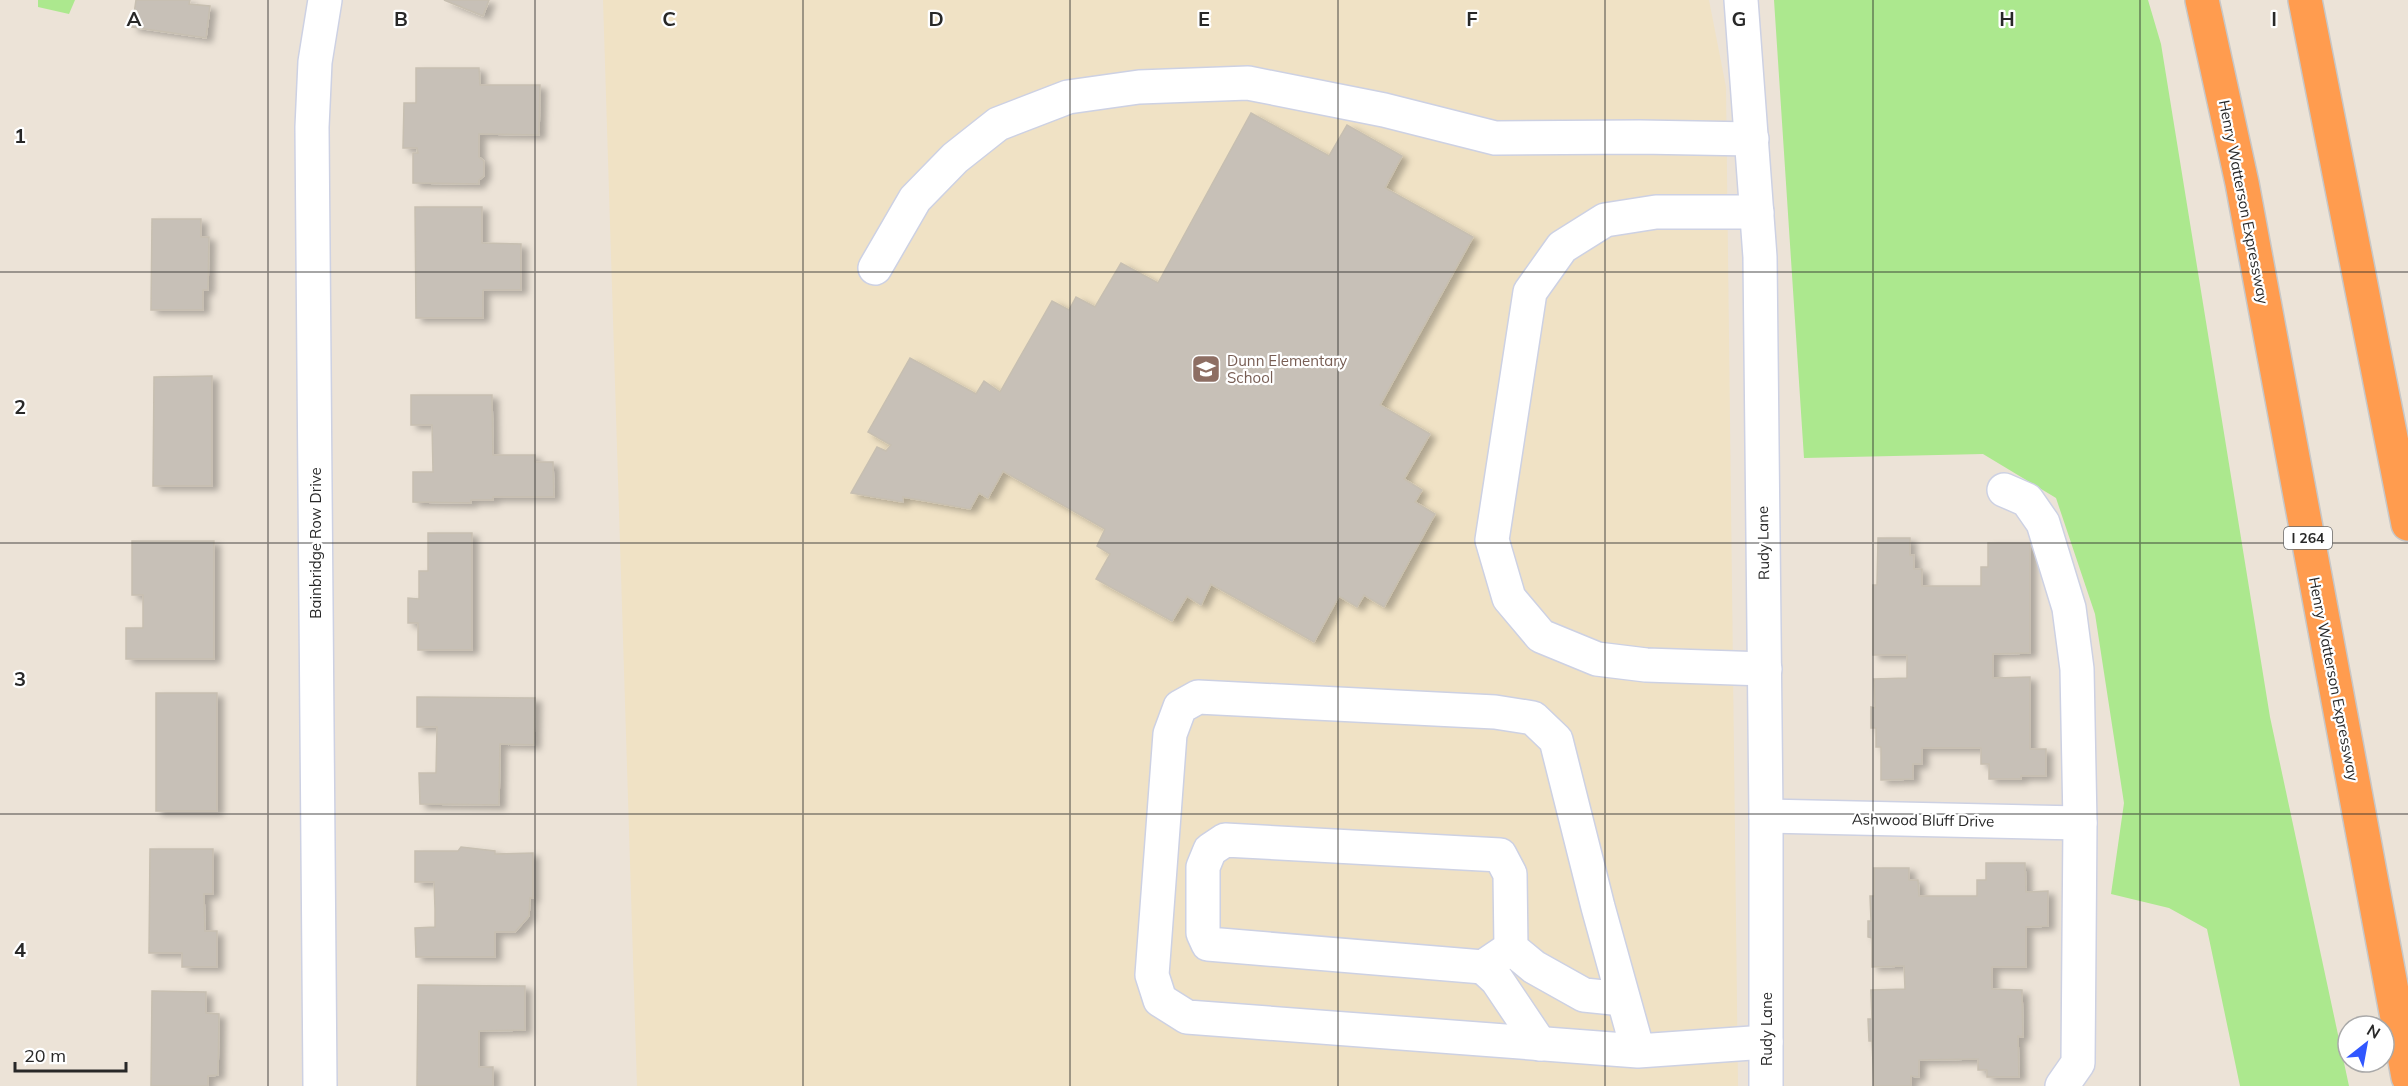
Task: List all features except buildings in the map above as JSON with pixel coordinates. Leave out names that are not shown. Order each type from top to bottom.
[{"type":"highway","name":"Henry Watterson Expressway","points":[[2202,0],[2244,195],[2408,1077]]},
{"type":"highway","points":[[2305,0],[2408,524]]},
{"type":"street","name":"Bainbridge Row Drive","points":[[320,1086],[312,127],[315,62],[325,0]]},
{"type":"street","name":"Rudy Lane","points":[[1742,0],[1760,257],[1765,669],[1766,1086]]},
{"type":"street","points":[[875,268],[915,199],[955,158],[998,124],[1068,97],[1138,87],[1248,83],[1384,110],[1495,138],[1640,136],[1752,139]]},
{"type":"street","points":[[1757,212],[1656,212],[1605,220],[1562,248],[1530,292],[1492,540],[1509,598],[1541,636],[1597,659],[1647,665],[1765,669]]},
{"type":"street","points":[[2004,490],[2026,500],[2043,523],[2070,608],[2077,669],[2080,823],[2078,1063],[2062,1086]]},
{"type":"street","points":[[1638,1051],[1598,907],[1556,740],[1533,718],[1495,712],[1198,697],[1180,707],[1170,734],[1152,975],[1160,1000],[1187,1017],[1638,1051],[1766,1042]]},
{"type":"street","name":"Ashwood Bluff Drive","points":[[1766,816],[2080,823]]},
{"type":"street","points":[[1540,1044],[1497,980],[1483,967],[1208,944],[1203,933],[1203,867],[1210,850],[1225,840],[1500,855],[1510,874],[1511,948],[1534,967],[1584,995],[1623,999]]},
{"type":"street","points":[[1483,967],[1511,948]]},
{"type":"shaded area","points":[[603,0],[1709,0],[1726,87],[1738,1086],[637,1086]]},
{"type":"green space","points":[[38,0],[75,0],[69,14],[38,7]]},
{"type":"green space","points":[[1774,0],[2148,0],[2161,44],[2270,717],[2336,1025],[2336,1074],[2346,1074],[2349,1086],[2240,1086],[2207,929],[2169,908],[2111,894],[2124,803],[2095,614],[2056,498],[1983,454],[1804,458]]},
{"type":"place","name":"Dunn Elementary School","points":[[1206,369]]}]
